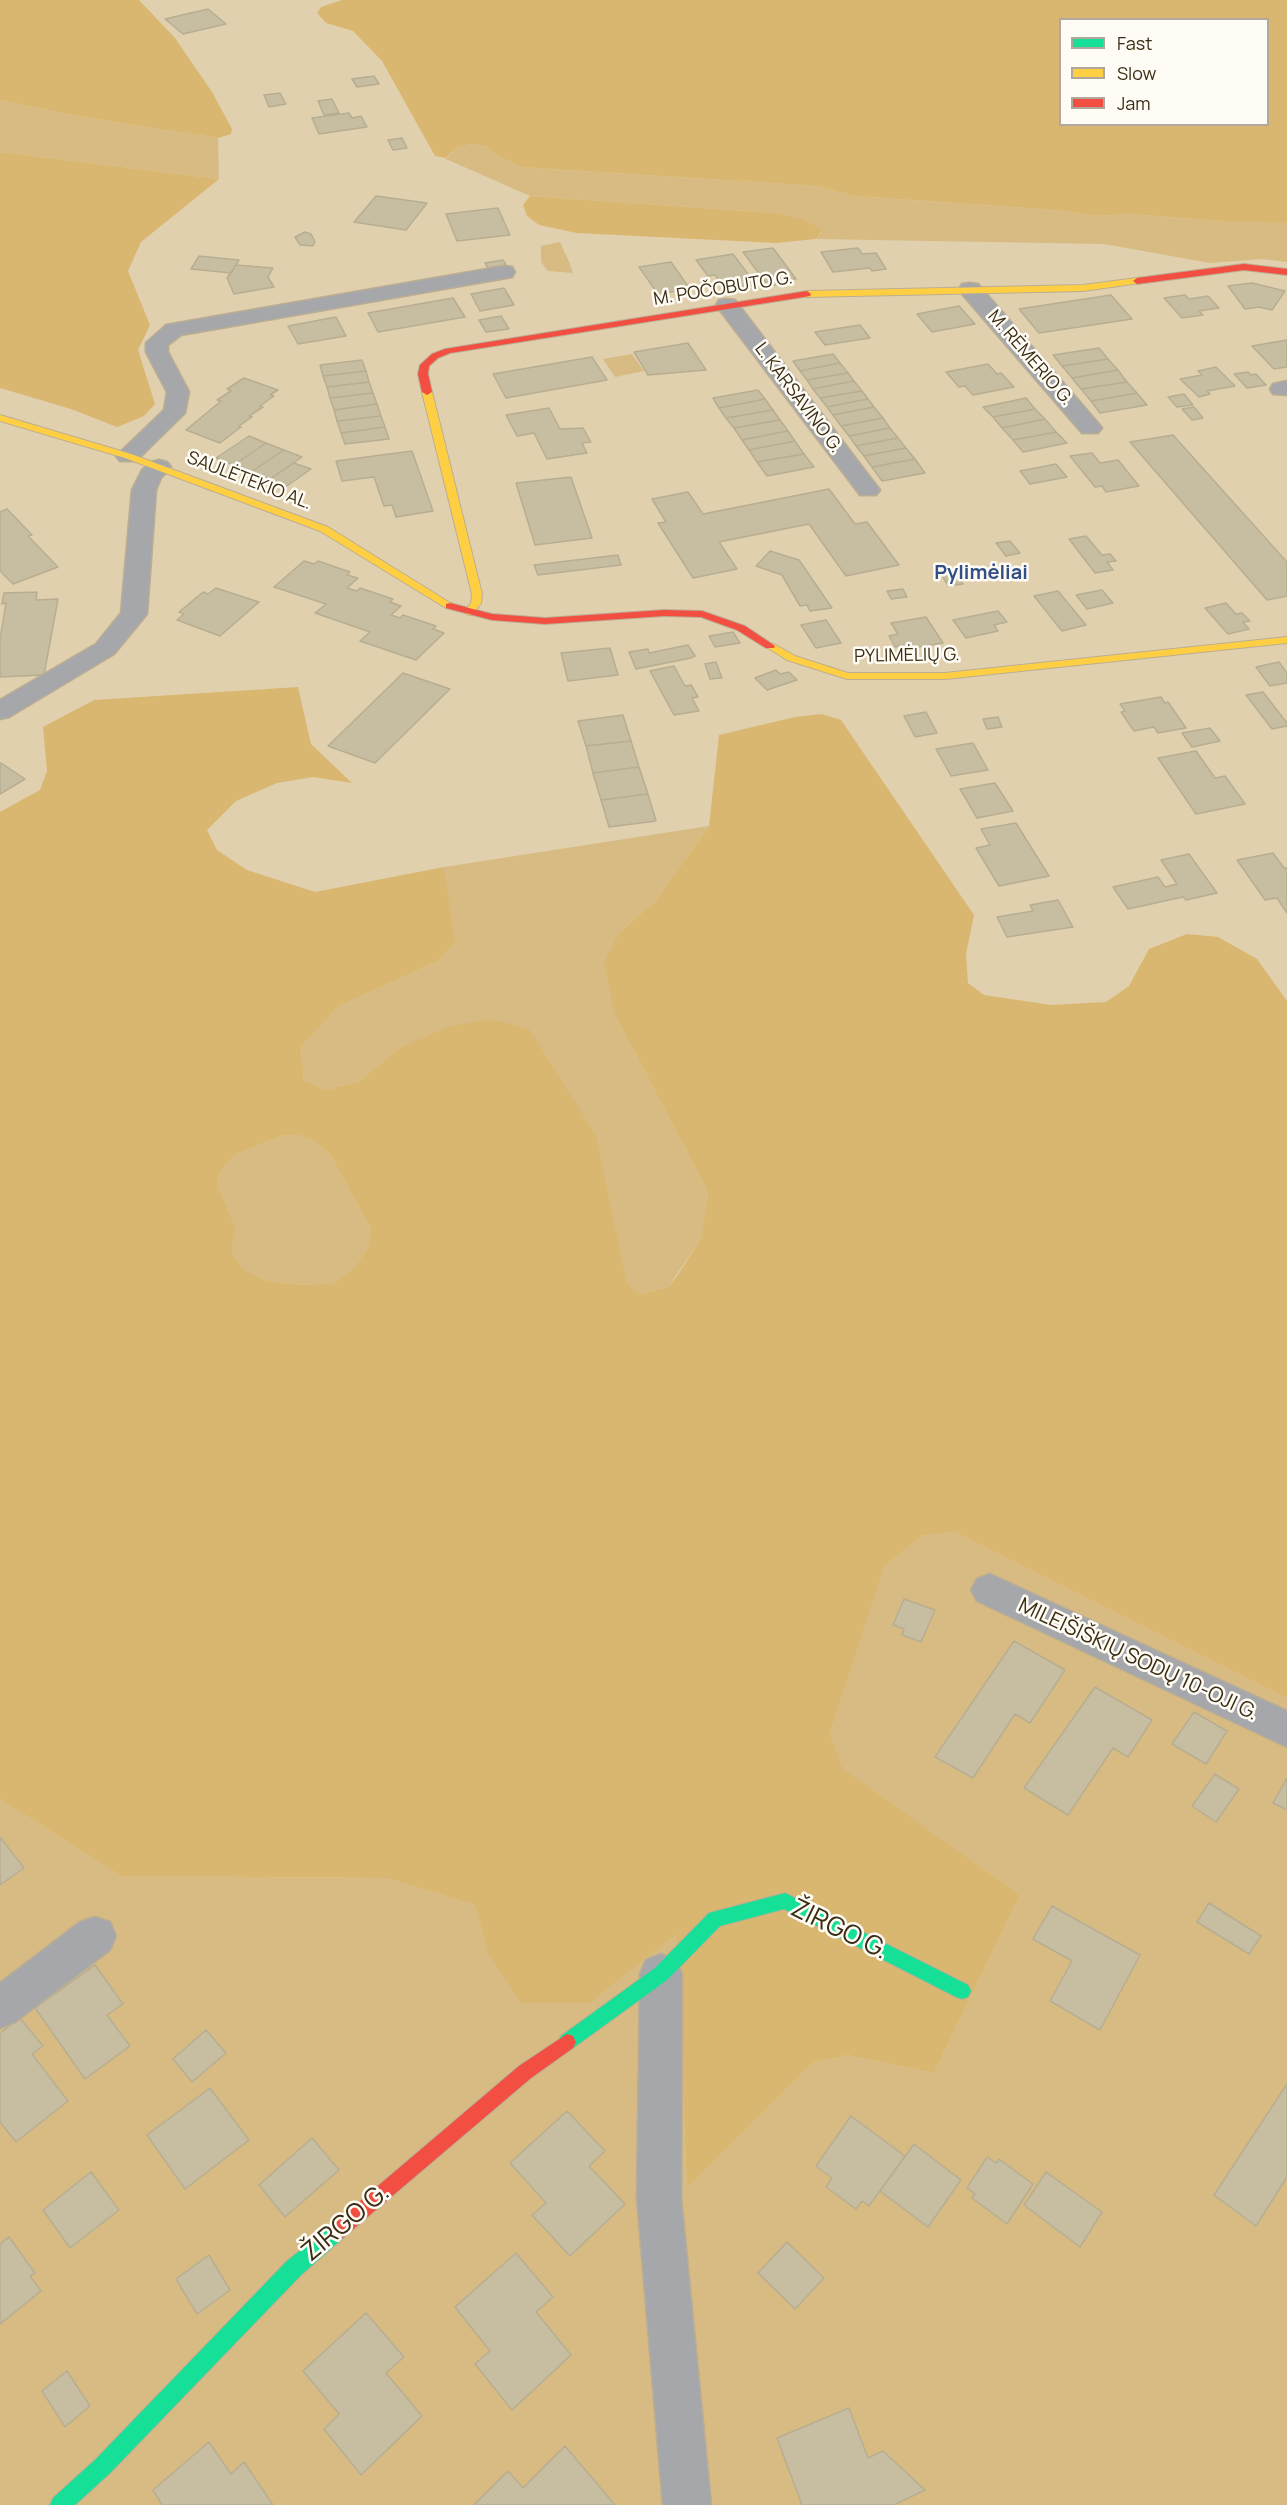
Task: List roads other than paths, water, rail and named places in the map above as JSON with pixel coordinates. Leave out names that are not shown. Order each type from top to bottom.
[{"type":"street","name":"M. POČOBUTO G.","points":[[469,612],[476,603],[477,594],[423,374],[425,365],[448,351],[727,305],[836,292],[1083,288],[1228,268],[1263,268],[1287,272]]},
{"type":"street","points":[[128,456],[174,413],[178,402],[178,392],[157,352],[157,343],[174,330],[504,272]]},
{"type":"street","name":"M. RĖMERIO G.","points":[[970,289],[1090,428]]},
{"type":"street","name":"L. KARSAVINO G.","points":[[727,305],[868,490]]},
{"type":"street","name":"SAULĖTEKIO AL.","points":[[0,418],[128,456],[254,501],[324,529],[444,604],[469,612]]},
{"type":"street","points":[[0,711],[105,649],[134,614],[144,489],[150,475],[159,467]]},
{"type":"street","name":"PYLIMĖLIŲ G.","points":[[469,612],[516,620],[545,621],[677,613],[702,614],[741,628],[791,658],[847,676],[945,676],[1287,640]]},
{"type":"street","name":"MILEIŠIŠKIŲ SODŲ 10-OJI G.","points":[[990,1590],[1287,1730]]},
{"type":"street","name":"ŽIRGO G.","points":[[60,2505],[103,2466],[294,2268],[525,2072],[661,1974],[715,1919],[785,1901],[962,1991]]},
{"type":"street","points":[[0,2008],[95,1936]]},
{"type":"street","points":[[661,1974],[659,2198],[687,2505]]},
{"type":"district","name":"Pylimėliai","points":[[981,573]]}]
